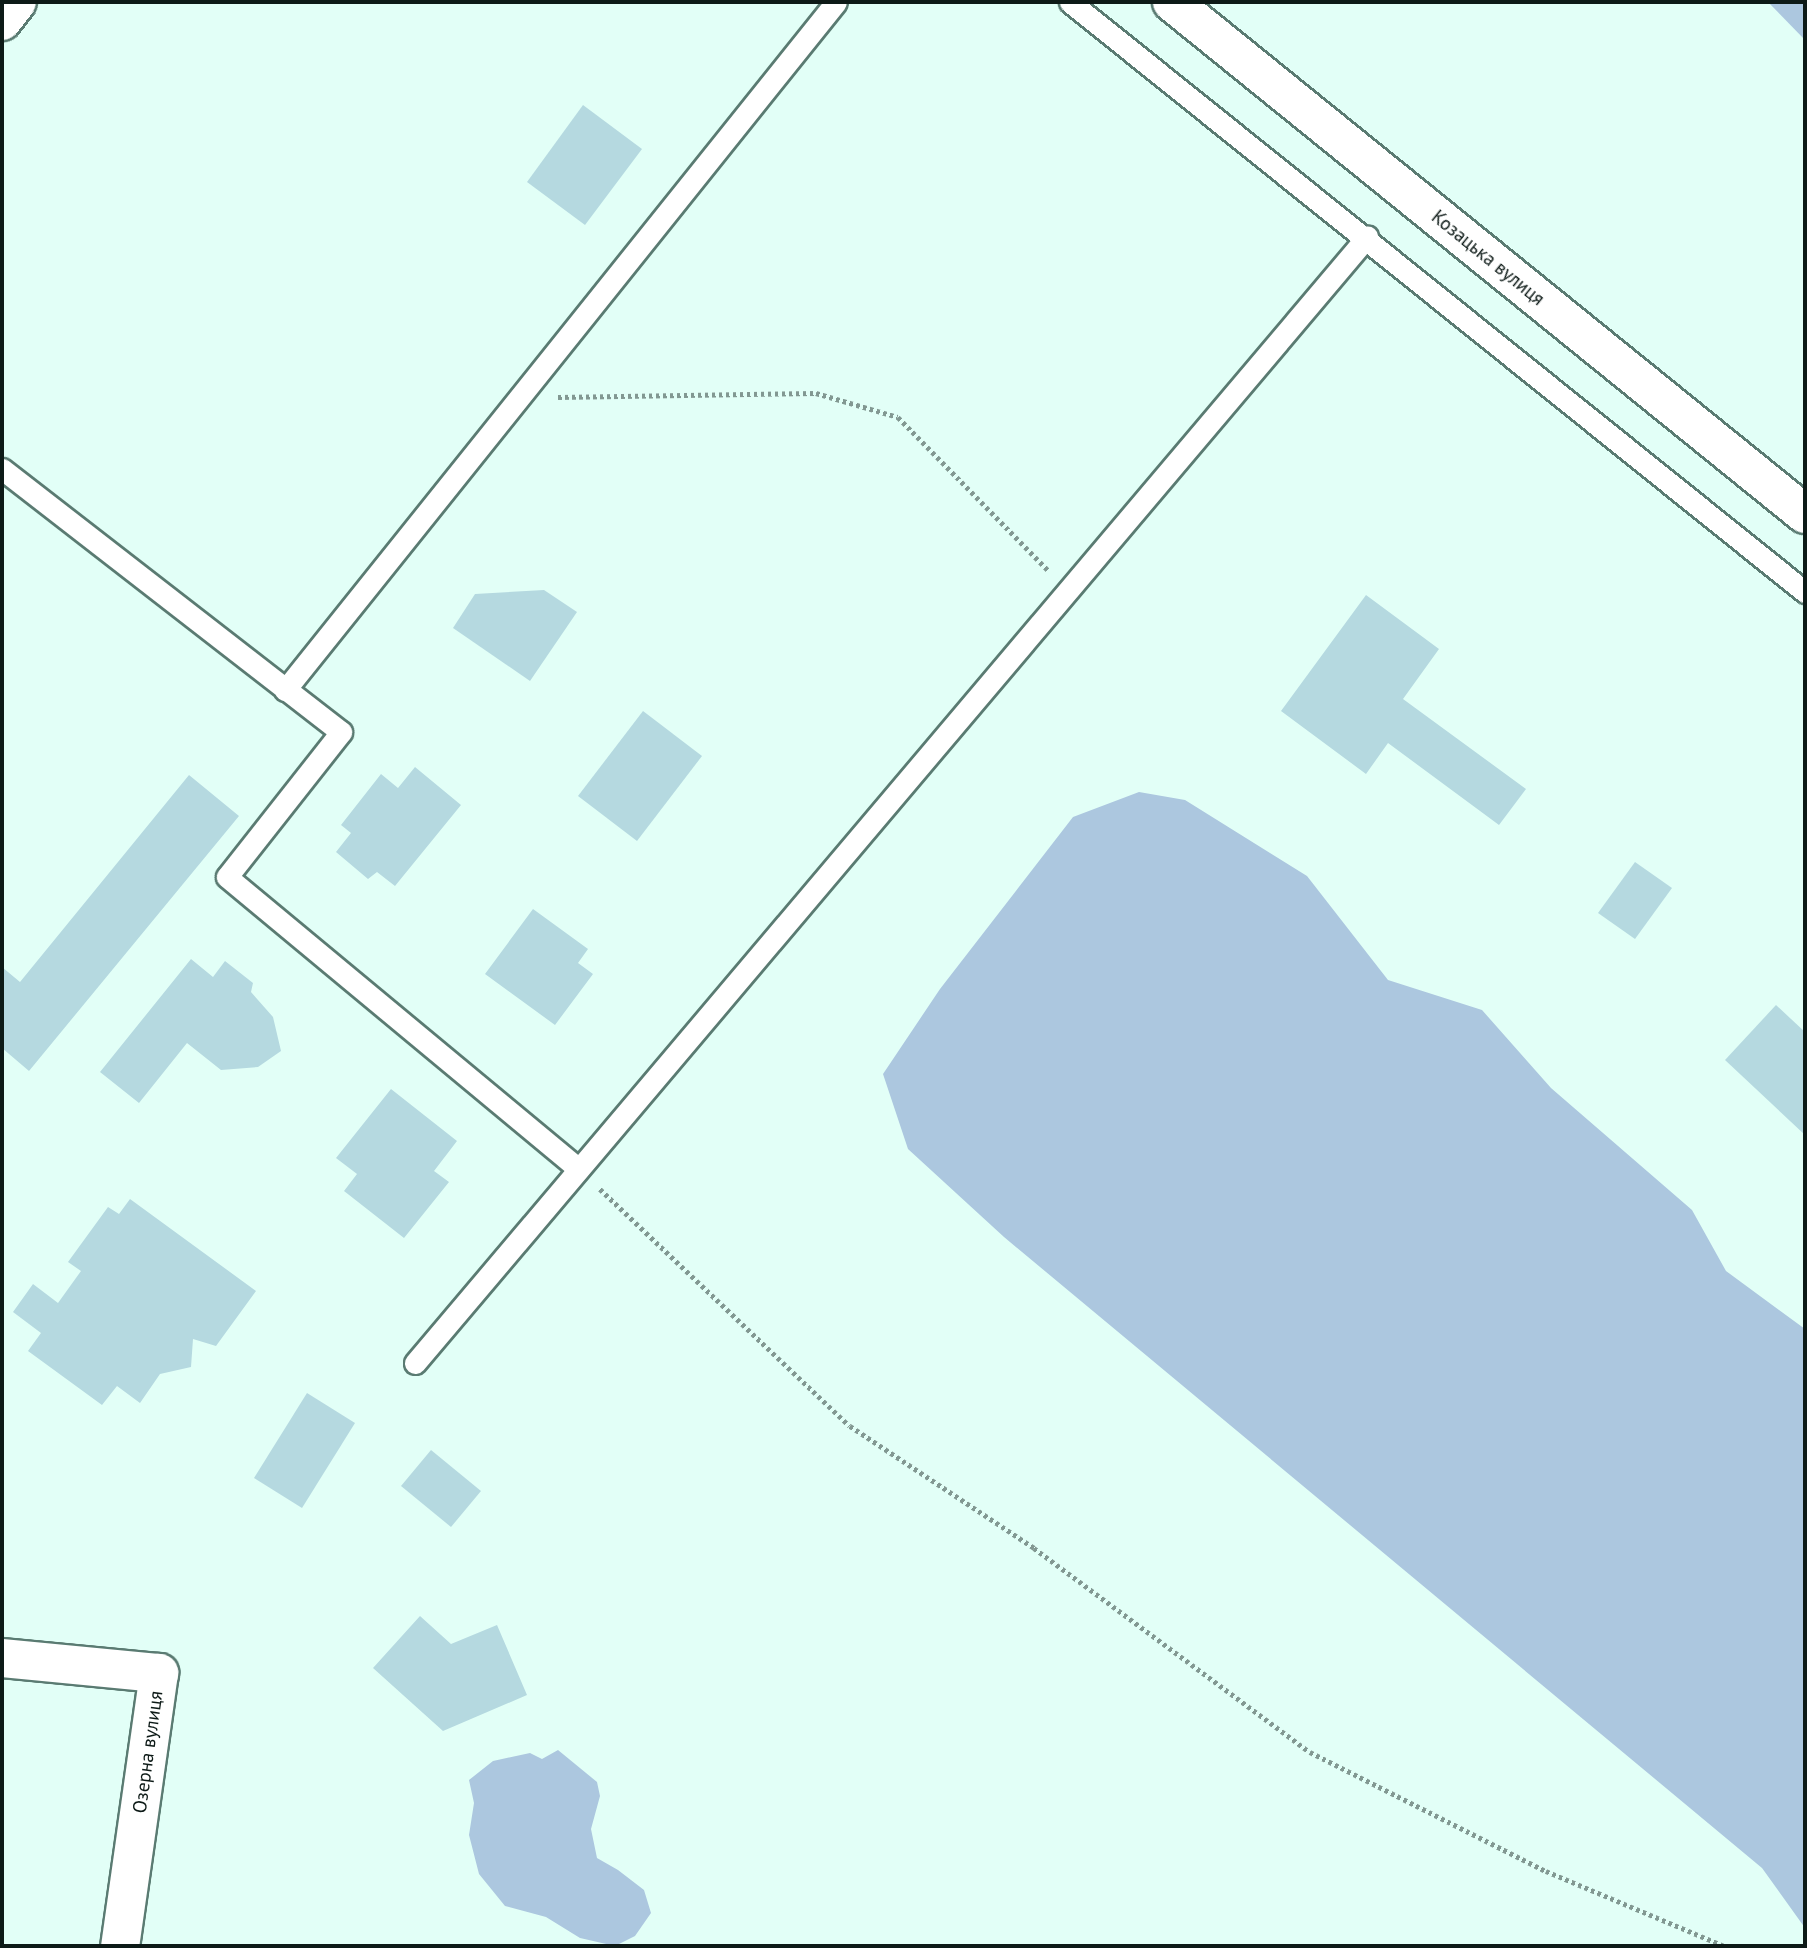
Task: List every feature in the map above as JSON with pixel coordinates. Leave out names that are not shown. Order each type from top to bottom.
[{"type":"street","points":[[2,21],[17,2]]},
{"type":"street","name":"Козацька вулиця","points":[[1172,2],[1211,15],[1805,514]]},
{"type":"street","name":"Озерна вулиця","points":[[2,1658],[159,1673],[120,1946]]},
{"type":"lane","points":[[285,690],[836,2]]},
{"type":"lane","points":[[1070,2],[1367,237],[1805,592]]},
{"type":"lane","points":[[415,1363],[1367,237]]},
{"type":"lane","points":[[2,469],[341,732],[227,877],[579,1170]]},
{"type":"path","points":[[519,397],[816,393],[898,417],[1068,591]]},
{"type":"path","points":[[579,1170],[850,1426],[1034,1548],[1310,1752],[1546,1871],[1724,1946]]},
{"type":"water","points":[[1768,2],[1805,2],[1805,40]]},
{"type":"water","points":[[1139,792],[1185,800],[1307,876],[1388,980],[1482,1010],[1551,1088],[1692,1210],[1726,1271],[1805,1329],[1805,1928],[1762,1868],[1004,1237],[908,1149],[883,1074],[940,989],[1073,817]]},
{"type":"water","points":[[558,1750],[597,1782],[600,1796],[591,1829],[597,1858],[644,1890],[651,1913],[635,1936],[615,1946],[580,1938],[546,1917],[505,1906],[479,1874],[469,1835],[474,1803],[469,1780],[493,1761],[530,1753],[542,1759]]},
{"type":"building","points":[[583,105],[642,149],[585,225],[527,182]]},
{"type":"building","points":[[544,590],[577,612],[530,681],[453,628],[475,594]]},
{"type":"building","points":[[1366,595],[1439,649],[1403,699],[1526,789],[1499,825],[1388,743],[1366,774],[1281,711]]},
{"type":"building","points":[[643,711],[702,756],[637,841],[578,796]]},
{"type":"building","points":[[415,767],[461,805],[395,886],[377,872],[368,879],[336,852],[351,833],[341,825],[381,774],[398,788]]},
{"type":"building","points":[[189,775],[239,816],[29,1071],[2,1048],[2,967],[20,982]]},
{"type":"building","points":[[1635,862],[1672,888],[1635,939],[1598,913]]},
{"type":"building","points":[[533,909],[588,949],[578,963],[593,974],[555,1025],[485,974]]},
{"type":"building","points":[[191,959],[213,977],[225,961],[253,983],[251,992],[273,1017],[281,1051],[258,1067],[221,1070],[187,1043],[139,1103],[100,1072]]},
{"type":"building","points":[[1776,1005],[1805,1032],[1805,1135],[1725,1060]]},
{"type":"building","points":[[391,1089],[457,1141],[434,1171],[449,1182],[404,1238],[344,1191],[357,1174],[336,1158]]},
{"type":"building","points":[[130,1199],[256,1291],[216,1346],[193,1339],[191,1367],[160,1374],[140,1403],[117,1386],[102,1405],[28,1351],[41,1333],[13,1312],[33,1284],[58,1303],[81,1271],[68,1262],[108,1207],[119,1214]]},
{"type":"building","points":[[307,1393],[355,1423],[302,1508],[254,1478]]},
{"type":"building","points":[[431,1450],[481,1491],[451,1527],[401,1486]]},
{"type":"building","points":[[420,1616],[451,1644],[497,1625],[527,1695],[443,1731],[373,1668]]}]
